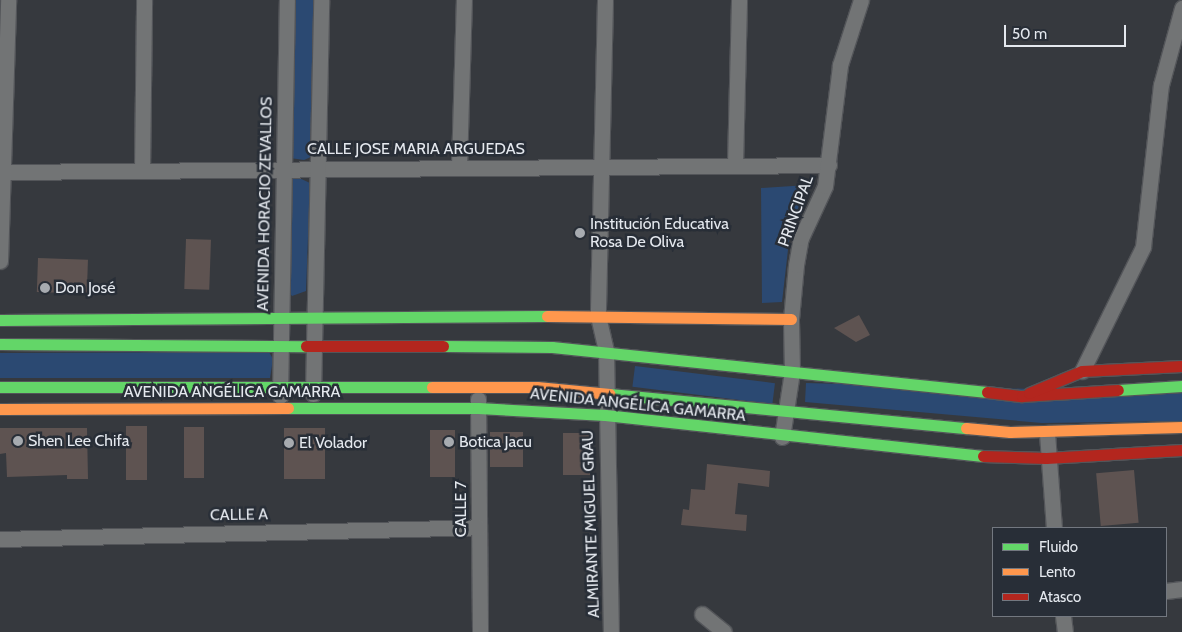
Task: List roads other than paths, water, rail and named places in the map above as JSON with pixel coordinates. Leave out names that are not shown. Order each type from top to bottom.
[{"type":"main road","points":[[0,320],[313,320],[598,316],[791,319]]},
{"type":"main road","points":[[0,344],[280,344],[606,350],[1022,396],[1182,386]]},
{"type":"main road","points":[[1022,396],[1082,371],[1182,366]]},
{"type":"main road","name":"AVENIDA ANGÉLICA GAMARRA","points":[[0,387],[478,386],[606,391],[786,411],[1047,433],[1182,427]]},
{"type":"main road","name":"AVENIDA ANGÉLICA GAMARRA","points":[[0,409],[478,408],[605,415],[782,437],[953,455],[1046,458],[1182,450]]},
{"type":"street","points":[[0,261],[3,27],[8,0]]},
{"type":"street","points":[[142,171],[144,0]]},
{"type":"street","name":"AVENIDA HORACIO ZEVALLOS","points":[[280,408],[287,0]]},
{"type":"street","points":[[313,408],[316,167],[321,0]]},
{"type":"street","points":[[459,166],[464,0]]},
{"type":"street","name":"ALMIRANTE MIGUEL GRAU","points":[[605,0],[598,316],[606,350],[605,415],[611,632]]},
{"type":"street","points":[[736,165],[739,0]]},
{"type":"street","name":"PRINCIPAL","points":[[782,437],[792,372],[791,319],[801,238],[820,200],[829,165],[840,65],[861,0]]},
{"type":"street","points":[[1082,371],[1143,247],[1160,85],[1182,8]]},
{"type":"street","name":"CALLE JOSE MARIA ARGUEDAS","points":[[2,172],[316,167],[829,165]]},
{"type":"street","name":"CALLE 7","points":[[478,386],[480,632]]},
{"type":"street","points":[[1047,433],[1046,458],[1054,527]]},
{"type":"street","name":"CALLE A","points":[[0,539],[479,527]]},
{"type":"street","points":[[1167,591],[1182,590]]},
{"type":"street","points":[[702,614],[724,632]]},
{"type":"street","points":[[1063,617],[1065,632]]},
{"type":"place","name":"Institución Educativa Rosa De Oliva","points":[[580,233]]},
{"type":"place","name":"Don José","points":[[45,288]]},
{"type":"place","name":"Shen Lee Chifa","points":[[18,441]]},
{"type":"place","name":"Botica Jacu","points":[[449,442]]},
{"type":"place","name":"El Volador","points":[[289,443]]}]
